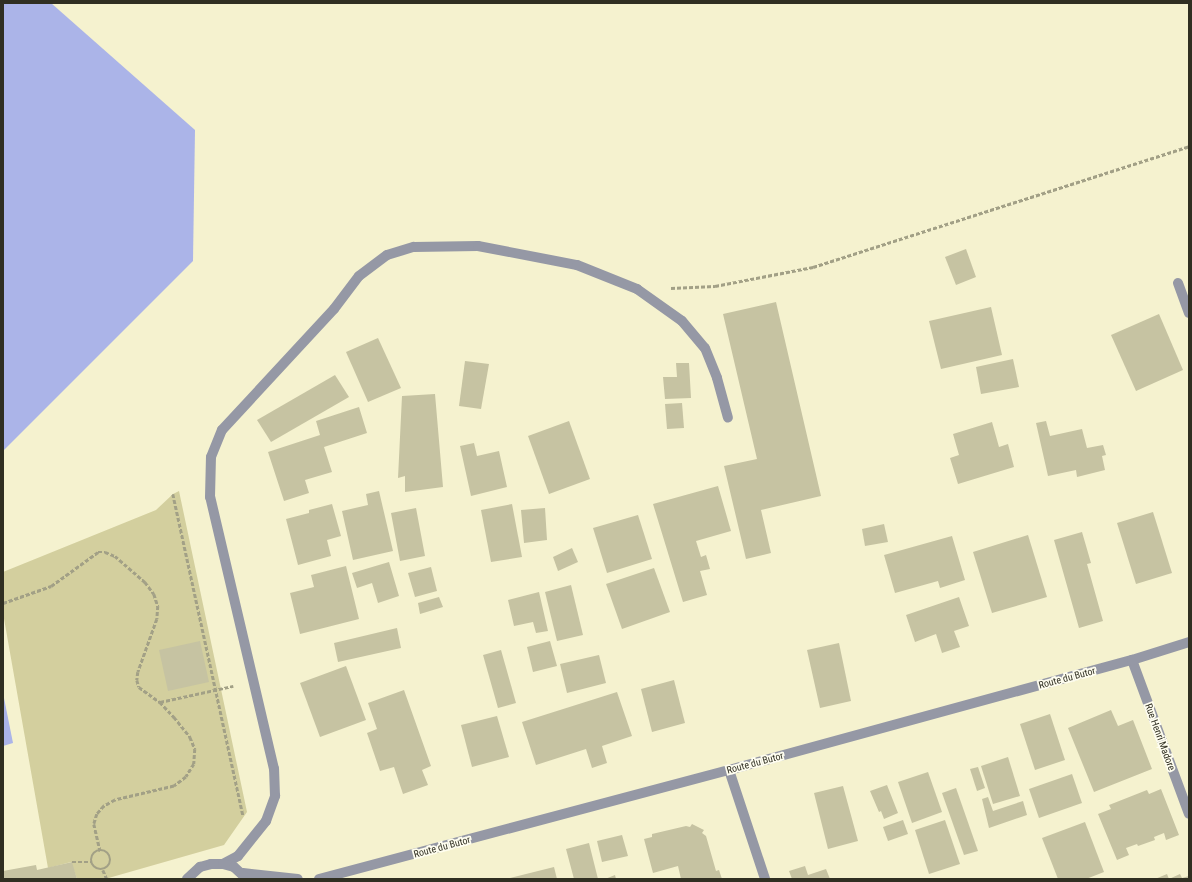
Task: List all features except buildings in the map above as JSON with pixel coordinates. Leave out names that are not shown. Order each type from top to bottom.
[{"type":"street","points":[[223,864],[238,856],[266,821],[275,796],[274,769],[210,496],[211,457],[222,430],[334,309],[360,276],[387,255],[414,247],[478,246],[577,265],[637,289],[682,321],[705,348],[717,378],[728,418]]},
{"type":"street","points":[[1178,283],[1189,313]]},
{"type":"street","name":"Route du Butor","points":[[320,879],[729,770],[1132,660],[1189,642]]},
{"type":"street","name":"Rue Henri Madore","points":[[1132,660],[1189,814]]},
{"type":"street","points":[[729,770],[765,879]]},
{"type":"street","points":[[187,879],[200,867],[211,864],[223,864],[234,867],[245,876],[298,879]]},
{"type":"path","points":[[637,289],[714,286],[813,266],[1189,146]]},
{"type":"path","points":[[173,494],[249,843]]},
{"type":"path","points":[[3,603],[51,586],[98,552],[105,552],[115,556],[145,582],[154,594],[158,606],[157,619],[154,632],[138,672],[137,680],[139,687],[160,702],[190,737],[195,749],[194,764],[186,777],[174,786],[115,800],[104,806],[97,814],[94,824],[100,851]]},
{"type":"path","points":[[160,702],[254,682]]},
{"type":"path","points":[[100,851],[105,851],[111,858],[108,867],[103,870],[96,869],[92,862],[93,855],[100,851]]},
{"type":"path","points":[[72,862],[92,862]]},
{"type":"path","points":[[103,870],[107,879]]},
{"type":"shaded area","points":[[179,491],[247,812],[224,845],[105,879],[77,879],[71,862],[48,868],[3,613],[3,572],[156,510],[173,494]]},
{"type":"water","points":[[3,3],[51,3],[195,130],[193,261],[3,451]]},
{"type":"water","points":[[3,693],[13,743],[3,746]]}]
